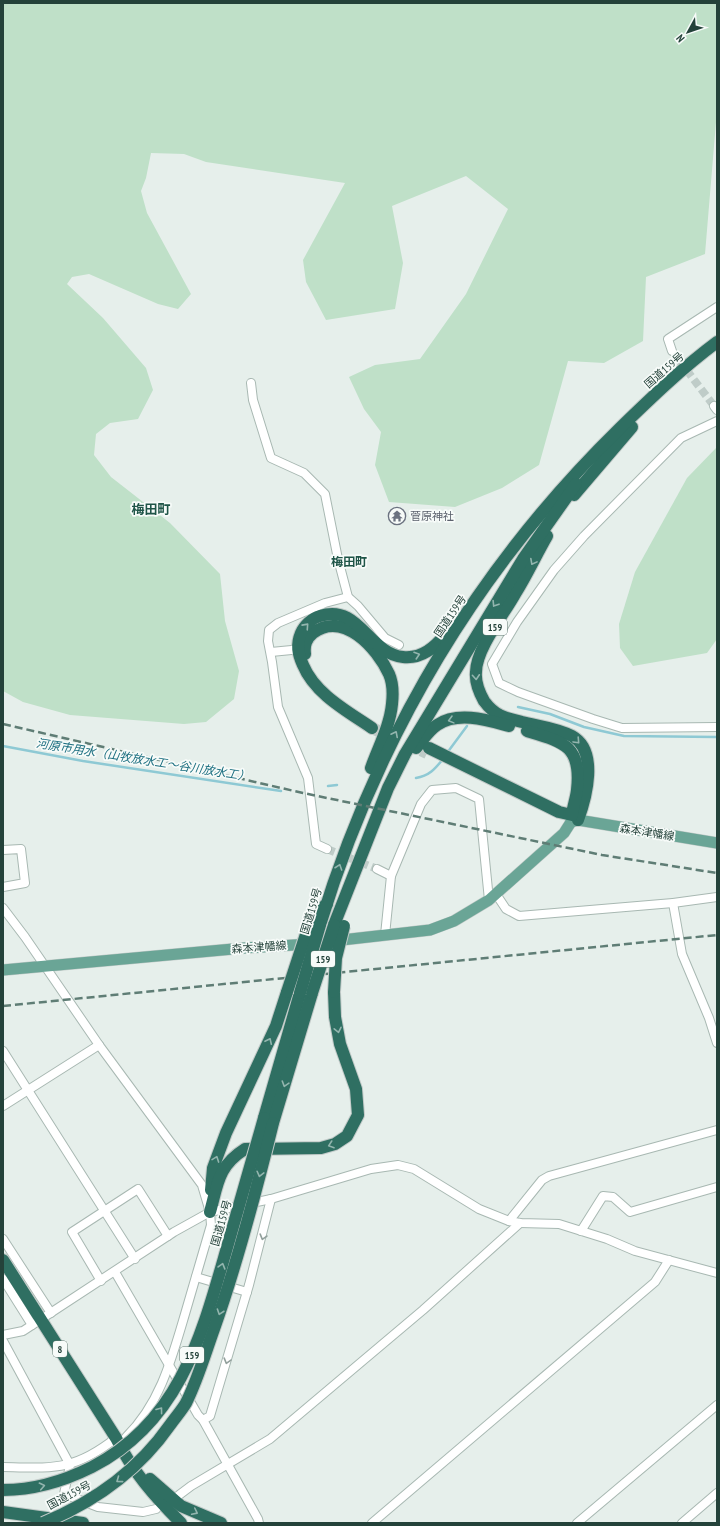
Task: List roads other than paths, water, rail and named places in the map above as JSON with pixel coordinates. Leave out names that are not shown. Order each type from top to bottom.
[{"type":"highway","points":[[691,362],[694,356],[717,337]]},
{"type":"highway","name":"国道159号","points":[[3,1490],[28,1489],[54,1483],[74,1476],[108,1459],[150,1424],[171,1396],[186,1371],[202,1331],[268,1120],[306,993],[315,925],[327,904],[344,851],[382,762],[410,705],[443,648],[503,560],[536,518],[592,456],[653,396],[691,362],[717,342]]},
{"type":"highway","name":"国道159号","points":[[306,993],[339,925],[388,788],[405,754],[485,620],[544,527],[603,453],[648,408],[717,348]]},
{"type":"highway","name":"159","points":[[574,819],[586,793],[588,775],[586,755],[580,744],[573,736],[564,732],[504,718],[491,710],[482,697],[477,685],[476,671],[486,642],[559,516],[602,460],[645,414],[648,408]]},
{"type":"highway","name":"159","points":[[301,649],[299,638],[303,628],[319,616],[335,614],[352,619],[387,651],[401,657],[413,658],[428,652],[438,644],[457,620],[487,575],[529,520],[584,458],[592,456]]},
{"type":"highway","name":"159","points":[[301,649],[310,636],[319,629],[331,626],[348,629],[360,637],[371,648],[389,674],[392,685],[392,705],[389,718],[349,826],[344,851]]},
{"type":"highway","points":[[301,649],[314,674],[326,690],[348,708],[374,725]]},
{"type":"highway","name":"159","points":[[405,754],[417,747],[429,732],[438,724],[460,717],[499,723],[558,741],[568,747],[574,756],[578,768],[574,819]]},
{"type":"highway","points":[[428,751],[574,819]]},
{"type":"highway","name":"159","points":[[210,1212],[213,1168],[226,1133],[276,1026],[287,992],[315,925]]},
{"type":"highway","name":"159","points":[[210,1212],[223,1167],[234,1156],[245,1149],[321,1148],[335,1144],[347,1136],[358,1115],[356,1089],[340,1044],[335,1017],[334,992],[339,925]]},
{"type":"highway","name":"国道159号","points":[[43,1523],[82,1505],[130,1472],[162,1436],[185,1403],[198,1375],[227,1292],[252,1209],[268,1120]]},
{"type":"highway","name":"8","points":[[3,1260],[146,1475],[160,1490],[181,1506],[221,1523]]},
{"type":"highway","name":"8","points":[[121,1438],[124,1454],[142,1481],[181,1523]]},
{"type":"highway","points":[[3,1512],[83,1523]]},
{"type":"main road","name":"森本津幡線","points":[[3,970],[244,948],[302,945],[430,930],[454,921],[493,897],[564,833],[574,819],[717,843]]},
{"type":"street","points":[[672,351],[668,339],[717,307]]},
{"type":"street","points":[[251,383],[254,400],[271,458],[304,473],[325,494],[338,559],[348,596],[385,638],[399,645]]},
{"type":"street","points":[[717,421],[681,438],[584,536],[550,576],[517,622],[492,664],[499,682],[518,692],[622,728],[717,728]]},
{"type":"street","points":[[327,849],[316,844],[308,778],[278,707],[271,652],[268,641],[269,630],[278,623],[325,603],[348,596]]},
{"type":"street","points":[[271,652],[301,649]]},
{"type":"street","points":[[385,935],[391,876],[421,804],[432,790],[456,788],[479,799],[493,897],[506,909],[519,916],[673,903],[717,897]]},
{"type":"street","points":[[3,850],[21,849],[25,883],[3,887]]},
{"type":"street","points":[[377,869],[391,876]]},
{"type":"street","points":[[673,903],[682,954],[709,1018],[717,1044]]},
{"type":"street","points":[[3,908],[99,1045],[202,1185],[210,1212],[211,1225],[169,1367],[157,1395],[142,1420],[121,1438],[90,1457],[70,1465],[3,1467]]},
{"type":"street","points":[[3,1106],[99,1045]]},
{"type":"street","points":[[3,1051],[135,1259]]},
{"type":"street","points":[[509,1221],[542,1180],[549,1176],[717,1130]]},
{"type":"street","points":[[3,1335],[23,1331],[168,1236],[210,1212],[271,1199],[371,1169],[398,1165],[414,1169],[479,1209],[509,1221],[520,1223],[560,1224],[635,1251],[717,1273]]},
{"type":"street","points":[[581,1231],[603,1196],[613,1197],[630,1212],[717,1187]]},
{"type":"street","points":[[101,1281],[72,1232],[138,1189],[168,1236]]},
{"type":"street","points":[[203,1420],[210,1416],[247,1292],[271,1199]]},
{"type":"street","points":[[179,1495],[191,1486],[270,1439],[423,1310],[520,1223]]},
{"type":"street","points":[[3,1239],[41,1319]]},
{"type":"street","points":[[372,1523],[655,1282],[669,1260]]},
{"type":"street","points":[[115,1272],[169,1367],[198,1415],[203,1420],[259,1523]]},
{"type":"street","points":[[196,1277],[247,1292]]},
{"type":"street","points":[[3,1279],[41,1319]]},
{"type":"street","points":[[3,1341],[70,1465],[64,1494],[98,1507],[143,1512],[156,1508]]},
{"type":"street","points":[[577,1523],[717,1405]]},
{"type":"street","points":[[682,1523],[717,1493]]},
{"type":"waterway","name":"河原市用水（山牧放水工～谷川放水工）","points":[[518,707],[550,714],[584,727],[624,736],[717,737]]},
{"type":"waterway","name":"河原市用水（山牧放水工～谷川放水工）","points":[[447,753],[467,726]]},
{"type":"waterway","name":"河原市用水（山牧放水工～谷川放水工）","points":[[3,746],[83,761],[281,791]]},
{"type":"waterway","name":"河原市用水（山牧放水工～谷川放水工）","points":[[416,778],[425,776],[431,772],[443,759]]},
{"type":"waterway","name":"河原市用水（山牧放水工～谷川放水工）","points":[[328,786],[337,785]]},
{"type":"tunnel","points":[[672,351],[714,406]]},
{"type":"tunnel","points":[[372,728],[427,753]]},
{"type":"tunnel","points":[[327,849],[377,869]]},
{"type":"railway","points":[[3,724],[303,793],[602,855],[717,873]]},
{"type":"railway","points":[[3,1006],[717,935]]},
{"type":"place","name":"菅原神社","points":[[397,516]]},
{"type":"district","name":"梅田町","points":[[151,509]]},
{"type":"district","name":"梅田町","points":[[349,562]]}]
